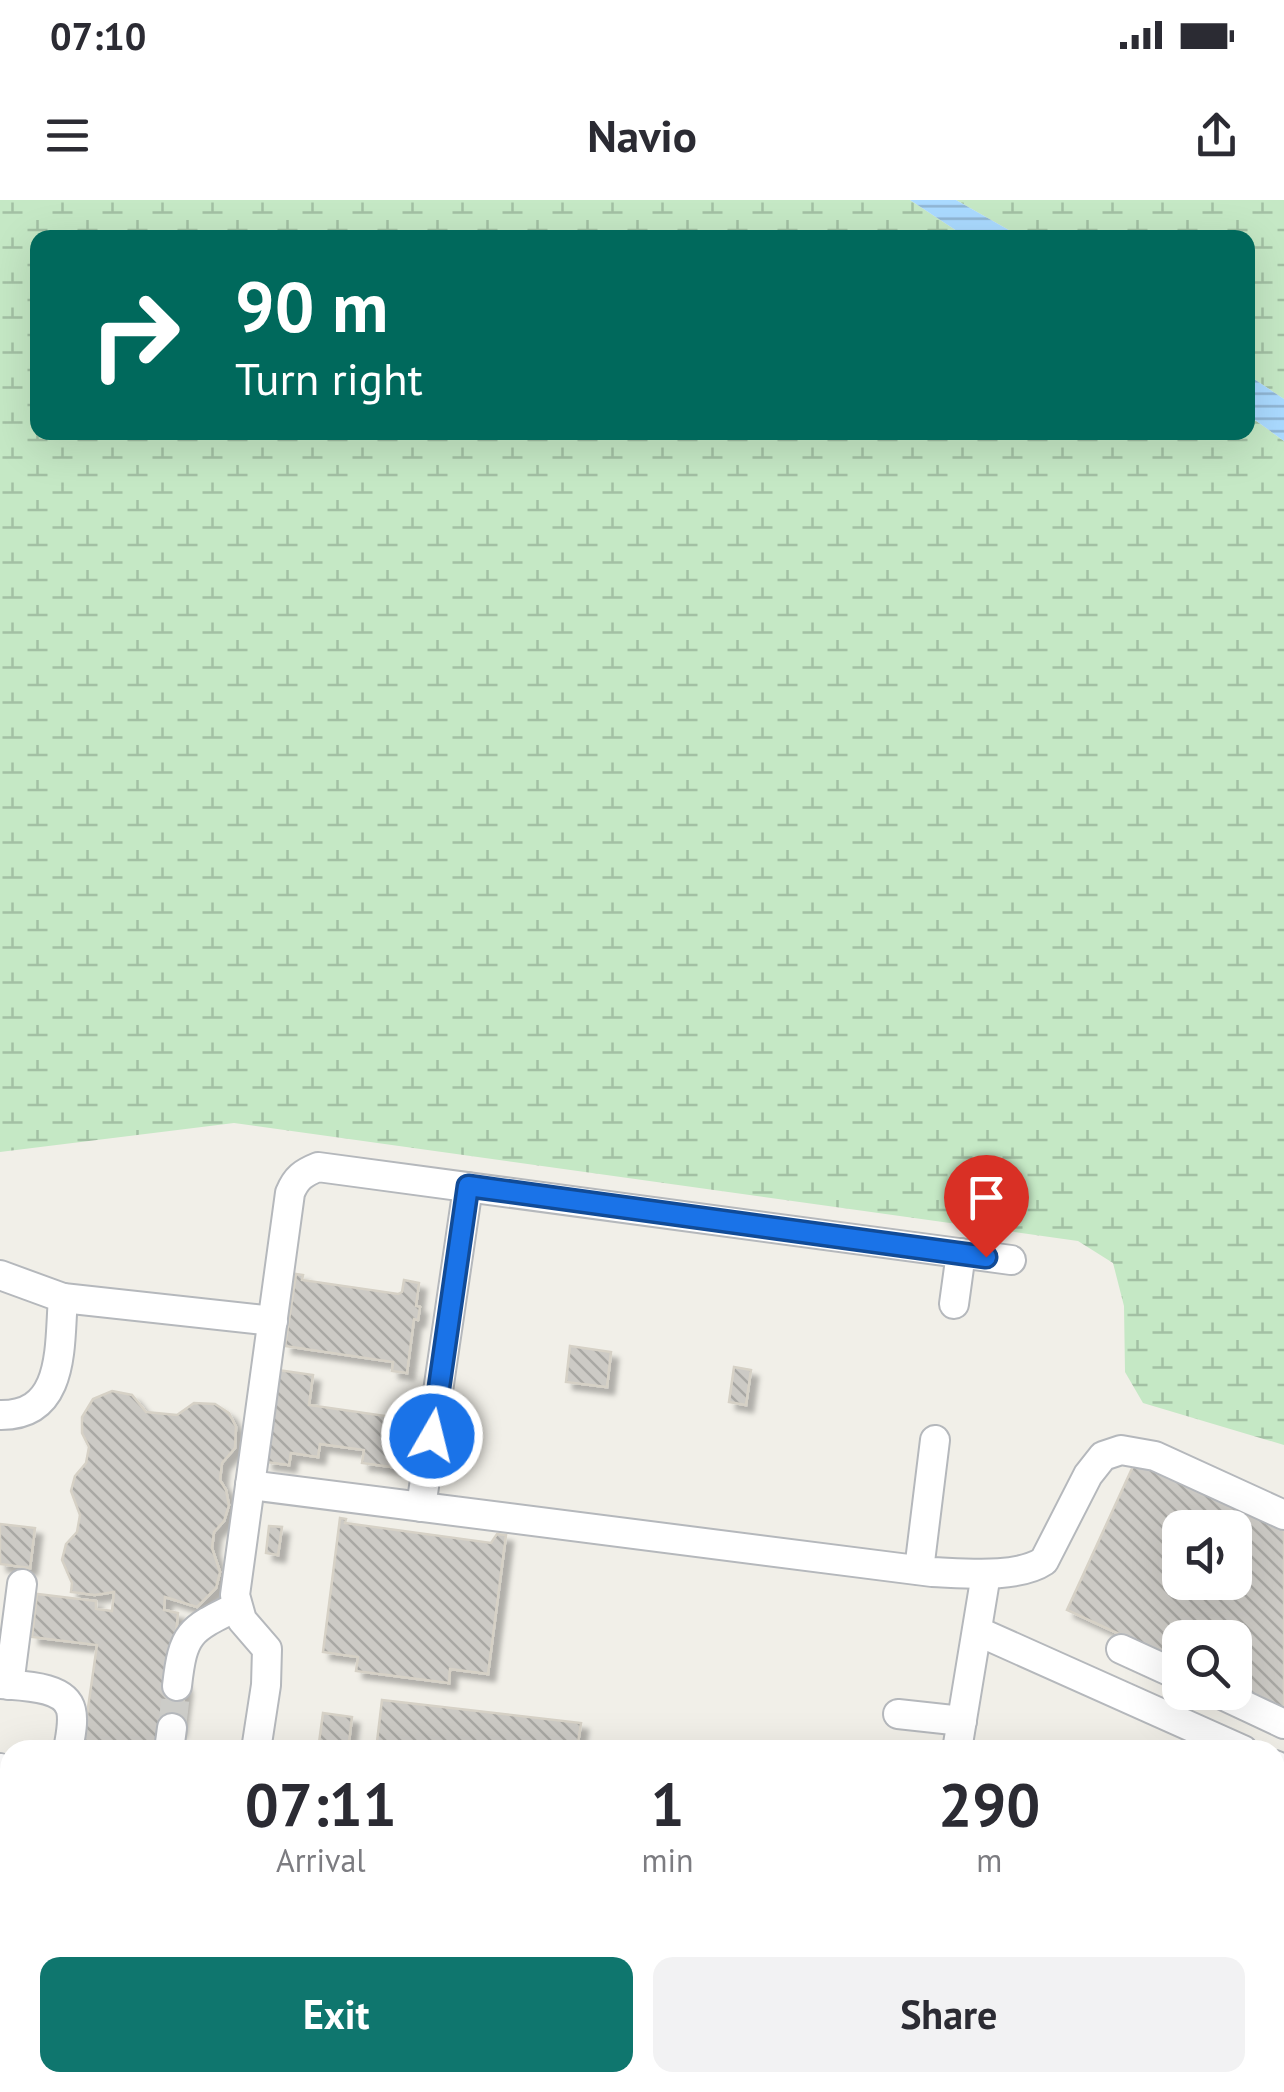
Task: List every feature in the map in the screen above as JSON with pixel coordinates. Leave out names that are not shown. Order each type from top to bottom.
[{"type":"lane","points":[[258,1740],[267,1649],[242,1620],[235,1595],[290,1192],[304,1172],[318,1167],[1011,1260]]},
{"type":"lane","points":[[421,1506],[468,1186]]},
{"type":"lane","points":[[954,1304],[962,1253]]},
{"type":"lane","points":[[0,1275],[62,1298],[273,1321]]},
{"type":"lane","points":[[0,1415],[23,1414],[52,1386],[62,1298]]},
{"type":"lane","points":[[919,1570],[936,1440]]},
{"type":"lane","points":[[250,1485],[919,1570],[986,1574],[1036,1566],[1044,1561],[1088,1475],[1103,1456],[1122,1450],[1155,1456],[1284,1515]]},
{"type":"lane","points":[[958,1740],[986,1574]]},
{"type":"lane","points":[[22,1584],[4,1685],[57,1694],[68,1703],[72,1718],[69,1740]]},
{"type":"lane","points":[[177,1686],[186,1641],[206,1622],[236,1607]]},
{"type":"lane","points":[[977,1631],[1221,1740]]},
{"type":"lane","points":[[1122,1648],[1162,1667]]},
{"type":"lane","points":[[1252,1709],[1284,1724]]},
{"type":"lane","points":[[898,1714],[962,1721]]},
{"type":"green space","points":[[0,200],[910,200],[955,230],[30,230],[30,440],[1255,440],[1255,420],[1284,441],[1284,1445],[1143,1403],[1125,1372],[1124,1306],[1113,1263],[1078,1241],[234,1123],[0,1152]]},
{"type":"green space","points":[[956,200],[1284,200],[1284,399],[1255,380],[1255,230],[1009,230]]},
{"type":"water","points":[[910,200],[956,200],[1009,230],[955,230]]},
{"type":"water","points":[[1255,380],[1284,399],[1284,441],[1255,420]]},
{"type":"building","points":[[296,1274],[303,1275],[302,1280],[398,1294],[404,1280],[419,1283],[416,1306],[420,1307],[418,1320],[414,1319],[407,1373],[392,1371],[393,1362],[285,1346]]},
{"type":"building","points":[[570,1346],[611,1352],[607,1387],[566,1382]]},
{"type":"building","points":[[734,1367],[751,1370],[746,1405],[729,1402]]},
{"type":"building","points":[[278,1370],[313,1375],[309,1405],[420,1421],[414,1470],[362,1463],[364,1450],[320,1444],[318,1457],[291,1453],[289,1465],[266,1462]]},
{"type":"building","points":[[112,1391],[132,1395],[146,1412],[177,1415],[194,1403],[215,1404],[229,1413],[236,1427],[235,1448],[222,1463],[220,1480],[229,1505],[224,1521],[214,1532],[212,1548],[220,1572],[216,1588],[197,1607],[165,1597],[164,1610],[178,1613],[174,1654],[185,1687],[179,1730],[168,1740],[83,1740],[97,1645],[32,1637],[37,1594],[96,1601],[96,1609],[112,1611],[114,1592],[71,1592],[72,1583],[62,1560],[66,1544],[77,1532],[80,1515],[71,1491],[75,1476],[86,1463],[89,1447],[82,1433],[82,1417],[93,1399]]},
{"type":"building","points":[[1135,1462],[1240,1510],[1162,1510],[1162,1600],[1252,1600],[1252,1515],[1284,1530],[1284,1709],[1252,1695],[1252,1620],[1162,1620],[1162,1654],[1067,1610]]},
{"type":"building","points":[[340,1518],[346,1519],[345,1523],[491,1543],[497,1534],[506,1535],[488,1674],[450,1669],[449,1683],[356,1671],[358,1657],[323,1652]]},
{"type":"building","points":[[0,1524],[35,1528],[30,1568],[0,1564]]},
{"type":"building","points":[[269,1526],[282,1527],[278,1555],[266,1553]]},
{"type":"building","points":[[382,1700],[581,1723],[578,1740],[377,1740]]},
{"type":"building","points":[[323,1713],[352,1717],[349,1740],[319,1740]]},
{"type":"tunnel","points":[[172,1728],[177,1686]]},
{"type":"route","points":[[432,1436],[468,1186],[986,1257]]}]
